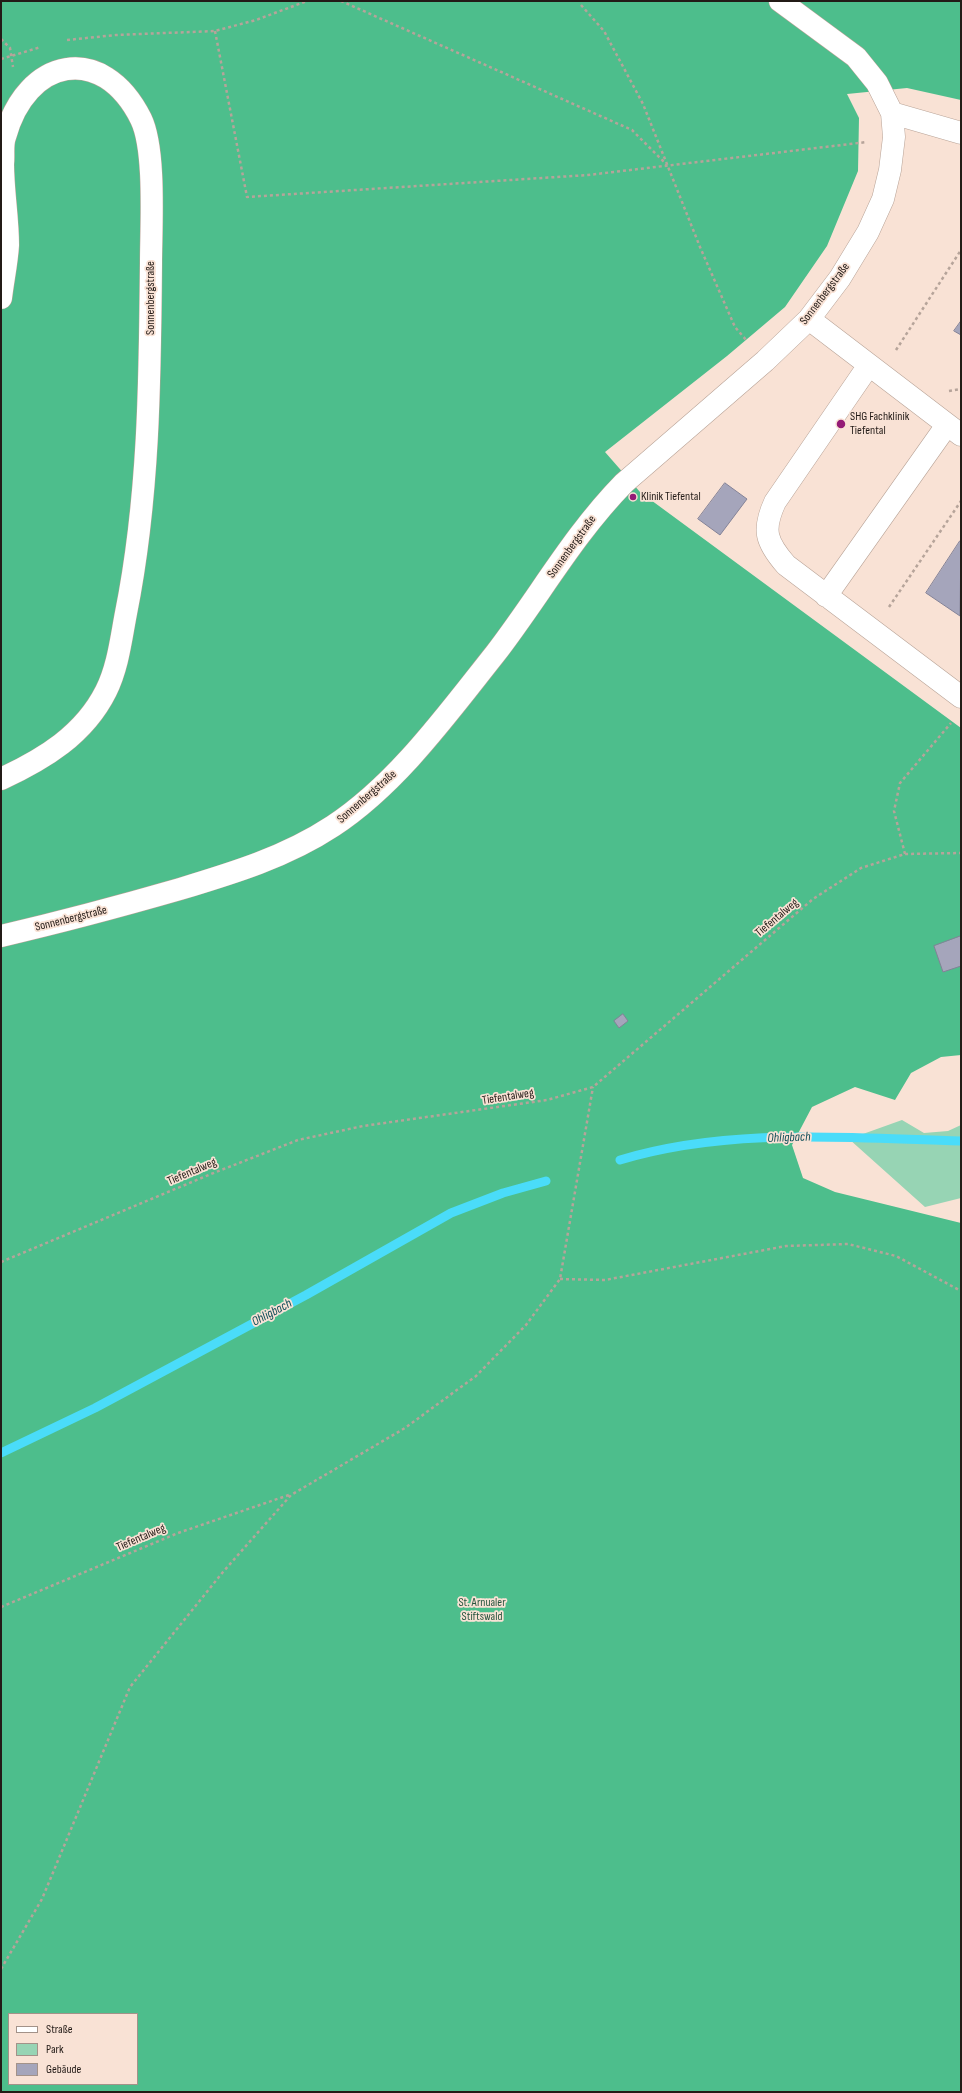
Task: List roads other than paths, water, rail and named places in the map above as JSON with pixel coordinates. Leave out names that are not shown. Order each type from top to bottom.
[{"type":"street","name":"Sonnenbergstraße","points":[[1,936],[95,914],[243,870],[295,848],[334,826],[374,793],[402,766],[456,703],[506,639],[578,535],[604,504],[624,484],[765,361],[809,319],[840,278],[868,232],[883,199],[890,170],[894,137],[892,113],[877,83],[856,57],[780,1]]},
{"type":"street","name":"Sonnenbergstraße","points":[[1,298],[8,246],[3,181],[4,140],[17,104],[34,83],[55,71],[78,68],[107,77],[125,94],[142,120],[150,154],[150,391],[136,562],[117,661],[106,690],[90,717],[64,743],[32,764],[1,779]]},
{"type":"street","points":[[892,113],[961,133]]},
{"type":"street","points":[[809,319],[954,430],[826,596]]},
{"type":"street","points":[[874,370],[775,502],[768,517],[766,535],[776,552],[786,564],[826,596],[961,697]]},
{"type":"waterway","name":"Ohligbach","points":[[620,1160],[662,1150],[704,1143],[746,1139],[832,1137],[961,1141]]},
{"type":"waterway","name":"Ohligbach","points":[[1,1453],[95,1408],[306,1295],[451,1213],[503,1193],[546,1181]]},
{"type":"place","name":"SHG Fachklinik Tiefental","points":[[841,424]]},
{"type":"place","name":"Klinik Tiefental","points":[[633,497]]},
{"type":"park label","name":"St. Arnualer Stiftswald","points":[[482,1610]]}]
